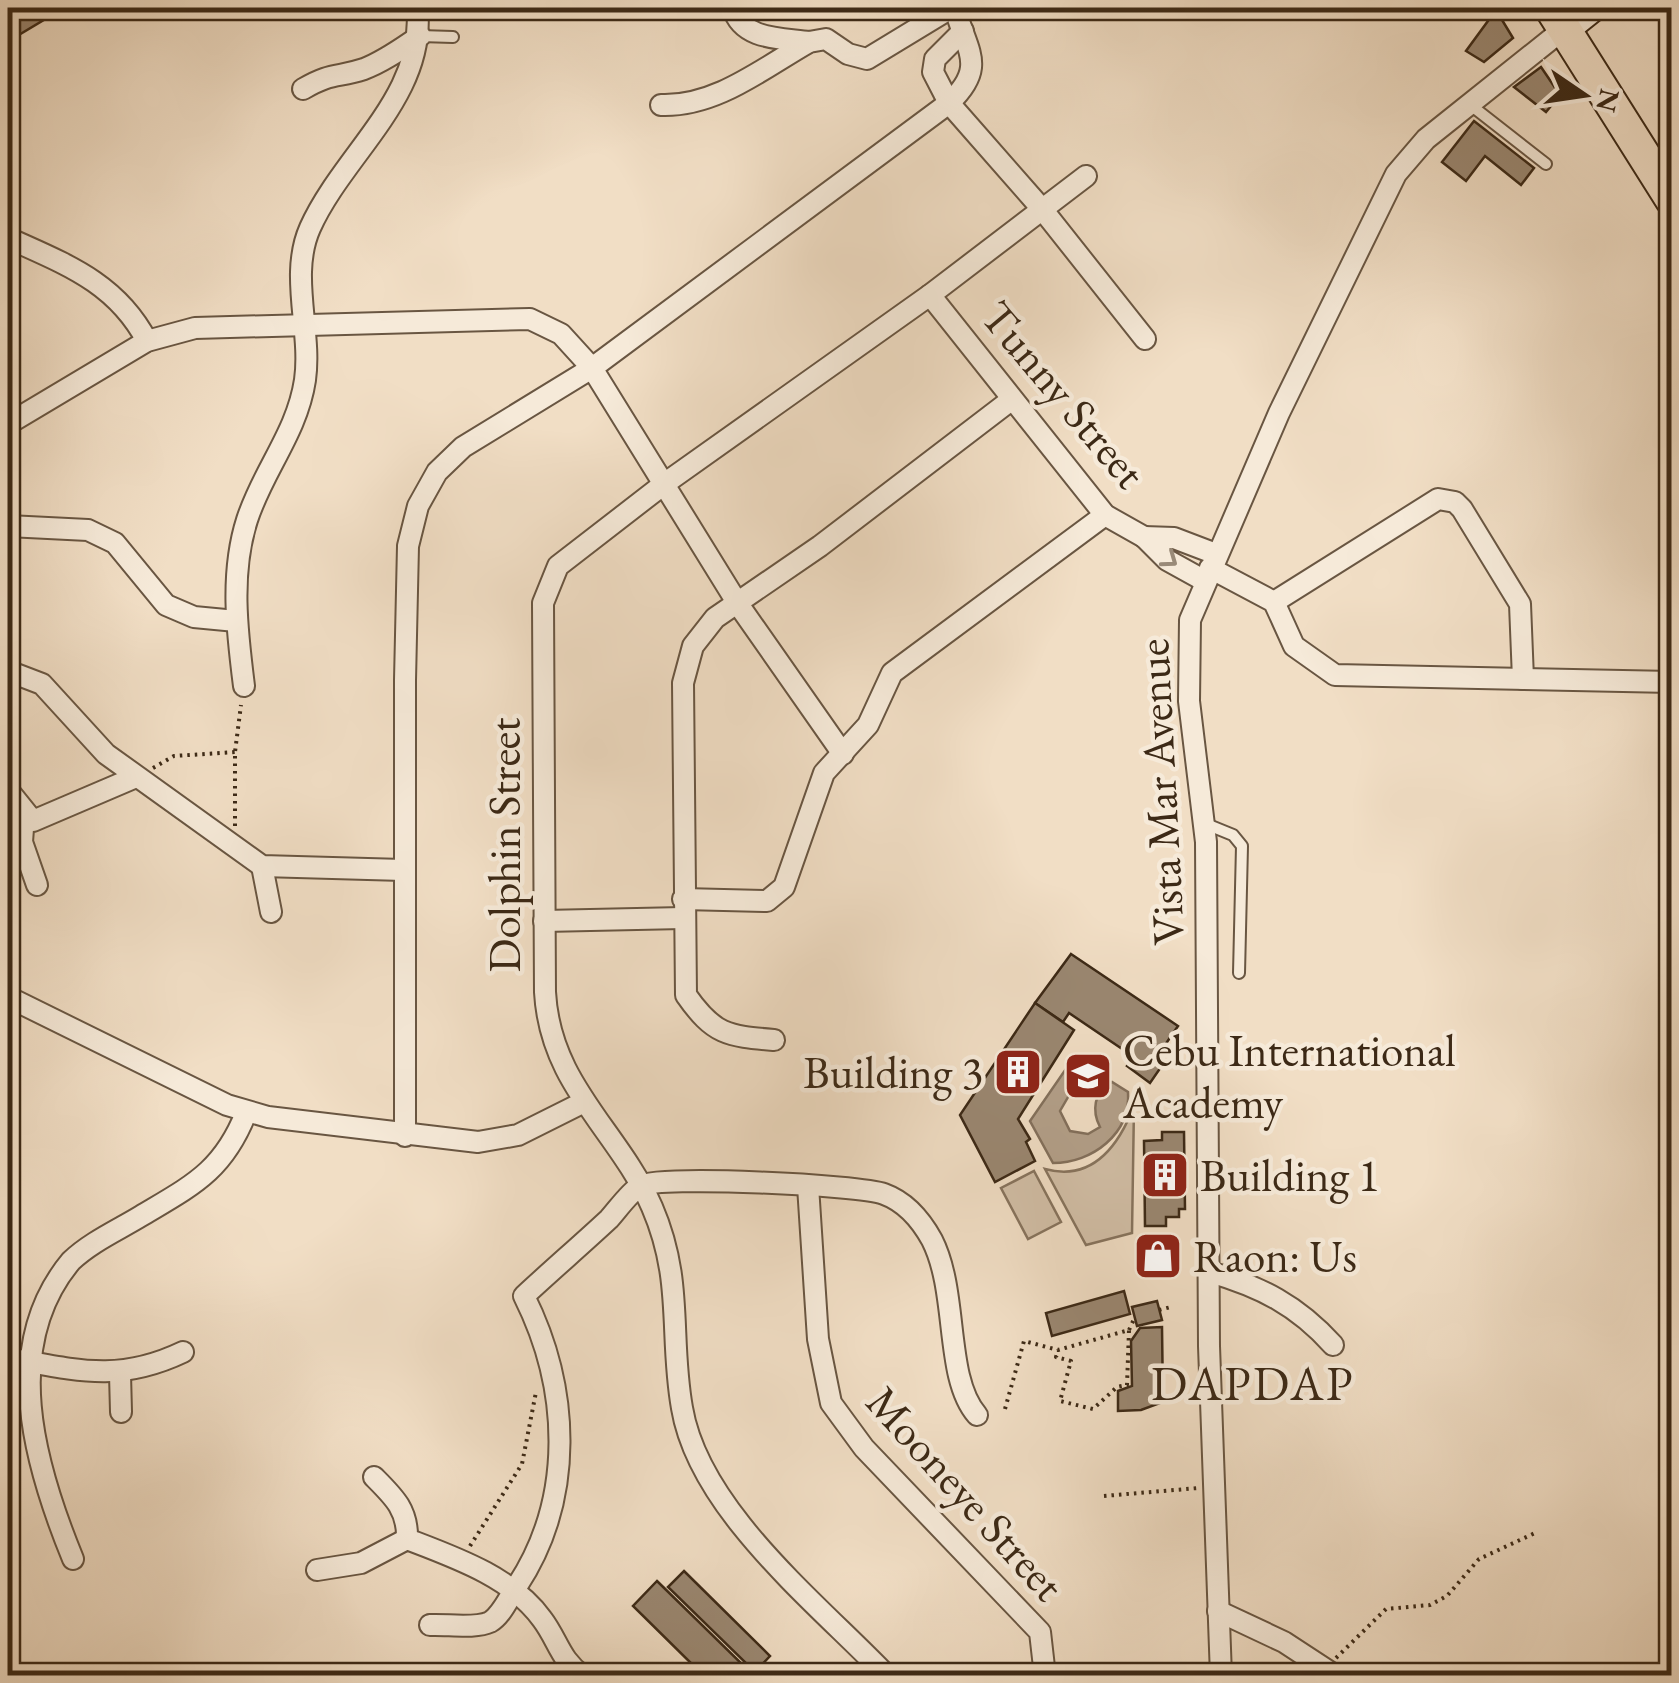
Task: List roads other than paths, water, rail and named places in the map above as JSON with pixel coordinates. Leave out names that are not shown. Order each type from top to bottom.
[{"type":"main road","points":[[1569,14],[1672,200]]},
{"type":"street","points":[[244,686],[236,621],[238,561],[247,520],[288,441],[301,402],[306,374],[302,324],[308,232],[332,187],[394,103],[420,36],[417,8]]},
{"type":"street","points":[[405,1136],[403,870],[408,546],[418,506],[437,472],[463,447],[592,368],[949,103],[972,76],[973,60],[953,8],[868,60],[848,54],[826,40],[809,42],[747,30],[733,8]]},
{"type":"street","name":"Vista Mar Avenue","points":[[1221,1676],[1212,1487],[1205,824],[1192,725],[1190,620],[1210,568],[1378,204],[1415,150],[1569,14]]},
{"type":"street","points":[[962,31],[936,59],[933,72],[949,103],[1042,209],[1145,338]]},
{"type":"street","points":[[303,89],[329,73],[358,71],[385,61],[420,36]]},
{"type":"street","points":[[661,105],[682,106],[714,97],[809,42]]},
{"type":"street","name":"Dolphin Street","points":[[887,1676],[741,1525],[708,1485],[682,1410],[678,1304],[671,1262],[640,1186],[582,1102],[550,1029],[544,921],[542,604],[558,566],[664,484],[930,295],[1086,176]]},
{"type":"street","points":[[8,238],[92,275],[132,313],[146,340]]},
{"type":"street","name":"Tunny Street","points":[[930,295],[1105,515],[1144,536],[1167,560],[1210,568]]},
{"type":"street","points":[[8,424],[146,340],[195,328],[530,320],[561,334],[592,368],[738,604],[843,754]]},
{"type":"street","points":[[774,1040],[736,1037],[708,1026],[686,995],[683,682],[693,646],[715,618],[1011,400]]},
{"type":"street","points":[[1274,602],[1438,499],[1446,499],[1462,509],[1520,604],[1522,679]]},
{"type":"street","points":[[544,921],[767,901],[784,887],[824,773],[868,725],[892,673],[1105,515]]},
{"type":"street","points":[[8,526],[88,530],[115,543],[166,605],[194,616],[236,621]]},
{"type":"street","name":"Tunny Street","points":[[1144,536],[1174,538],[1210,568]]},
{"type":"street","points":[[1210,568],[1274,602],[1294,646],[1336,675],[1672,682]]},
{"type":"street","points":[[8,671],[42,684],[106,754],[262,866],[403,870]]},
{"type":"street","points":[[8,790],[24,815],[33,821],[136,777]]},
{"type":"street","points":[[24,815],[22,842],[36,885]]},
{"type":"street","points":[[262,866],[271,912]]},
{"type":"street","points":[[8,997],[246,1113],[405,1136],[498,1140],[518,1135],[582,1102]]},
{"type":"street","points":[[73,1559],[27,1432],[14,1360],[44,1294],[71,1262],[211,1172],[226,1158],[246,1113]]},
{"type":"street","points":[[430,1625],[481,1626],[496,1618],[540,1551],[562,1456],[558,1407],[539,1326],[524,1296],[640,1186],[678,1182],[808,1186],[880,1192],[904,1205],[922,1224],[946,1277],[959,1377],[968,1405],[977,1415]]},
{"type":"street","name":"Mooneye Street","points":[[808,1186],[818,1339],[831,1403],[864,1448],[1040,1632],[1045,1676]]},
{"type":"street","points":[[1210,1272],[1282,1298],[1306,1315],[1332,1345]]},
{"type":"street","points":[[14,1360],[120,1374],[154,1366],[183,1352]]},
{"type":"street","points":[[120,1374],[122,1412]]},
{"type":"street","points":[[374,1477],[398,1500],[408,1519],[407,1539]]},
{"type":"street","points":[[317,1570],[361,1563],[407,1539],[461,1560],[513,1590],[541,1617],[560,1656],[583,1676]]},
{"type":"street","points":[[1218,1611],[1331,1672]]},
{"type":"lane","points":[[420,36],[453,37]]},
{"type":"lane","points":[[1468,103],[1546,164]]},
{"type":"lane","points":[[1205,824],[1233,835],[1242,846],[1239,973]]},
{"type":"place","name":"Building 3","points":[[1018,1072]]},
{"type":"place","name":"Cebu International Academy","points":[[1088,1076]]},
{"type":"place","name":"Building 1","points":[[1165,1175]]},
{"type":"place","name":"Raon: Us","points":[[1158,1256]]},
{"type":"district","name":"DAPDAP","points":[[1253,1383]]}]
